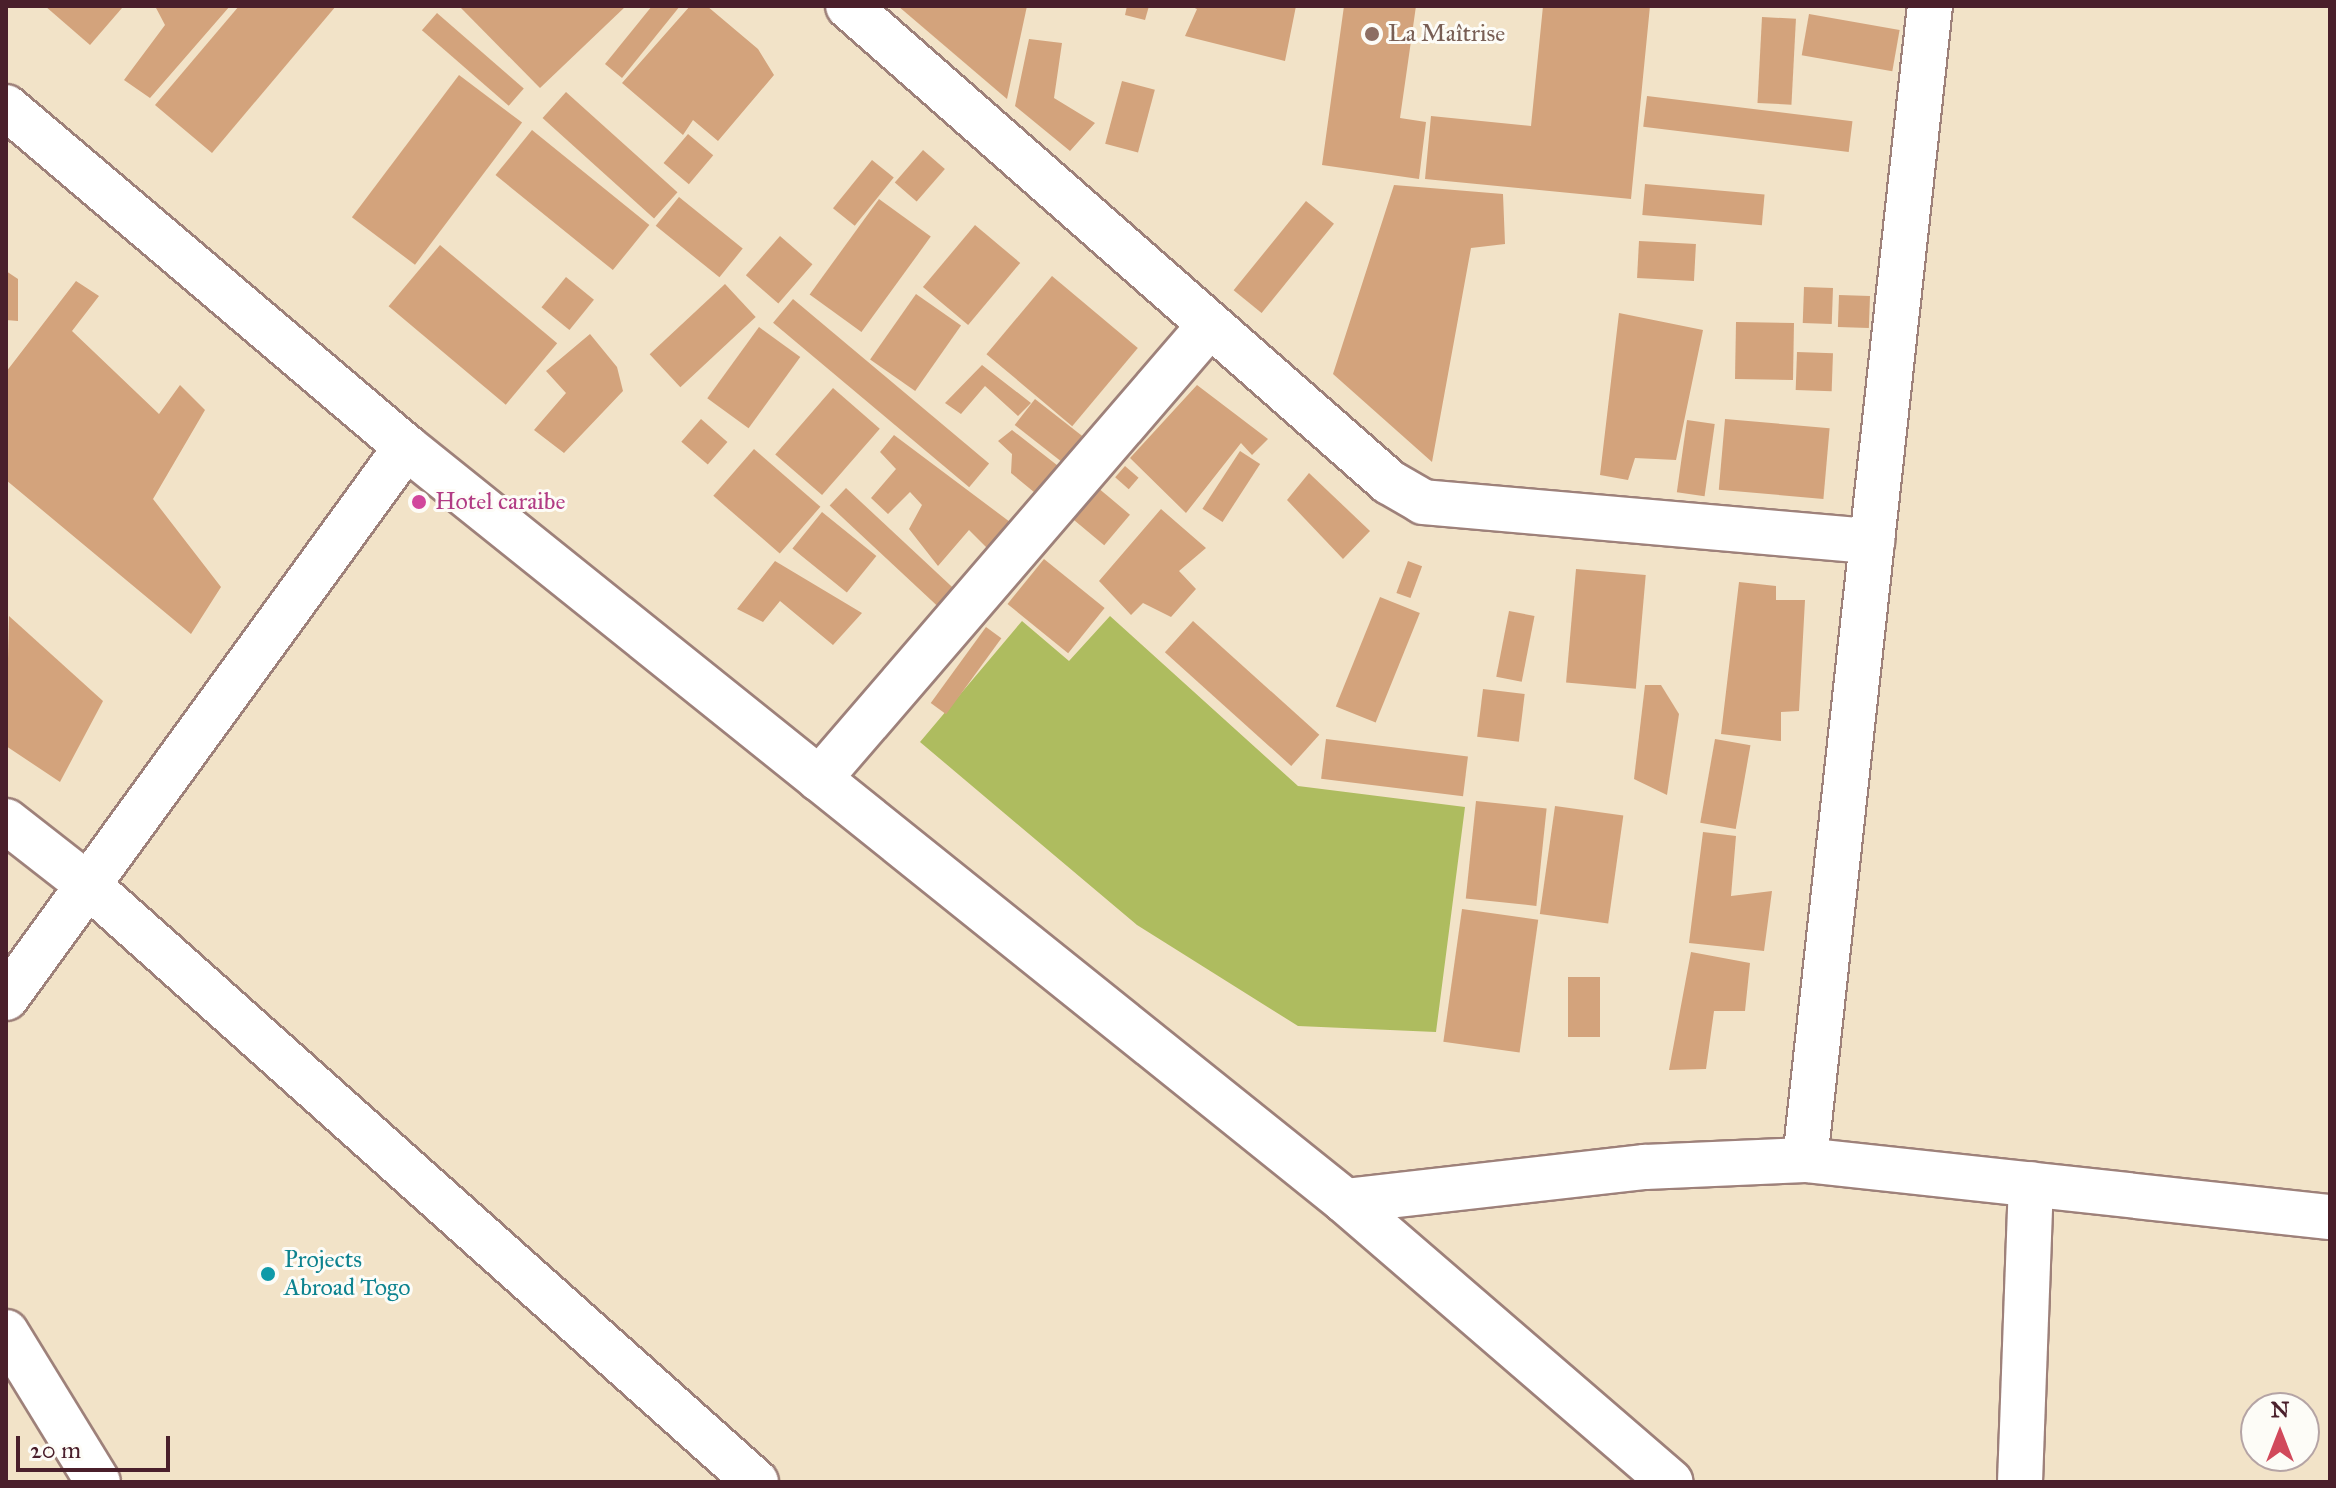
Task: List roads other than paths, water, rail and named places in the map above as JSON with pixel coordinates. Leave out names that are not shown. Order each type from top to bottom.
[{"type":"street","points":[[848,6],[1389,482],[1423,502],[1872,541]]},
{"type":"street","points":[[1805,1160],[1930,6]]},
{"type":"street","points":[[6,107],[406,447],[1345,1201],[1671,1482]]},
{"type":"street","points":[[819,779],[1209,326]]},
{"type":"street","points":[[6,998],[406,447]]},
{"type":"street","points":[[6,821],[88,885],[756,1482]]},
{"type":"street","points":[[1345,1201],[1645,1167],[1805,1160],[2330,1217]]},
{"type":"street","points":[[2020,1482],[2031,1184]]},
{"type":"street","points":[[6,1332],[98,1482]]},
{"type":"place","name":"La Maîtrise","points":[[1372,34]]},
{"type":"place","name":"Hotel caraibe","points":[[419,502]]},
{"type":"place","name":"Projects Abroad Togo","points":[[268,1274]]}]
